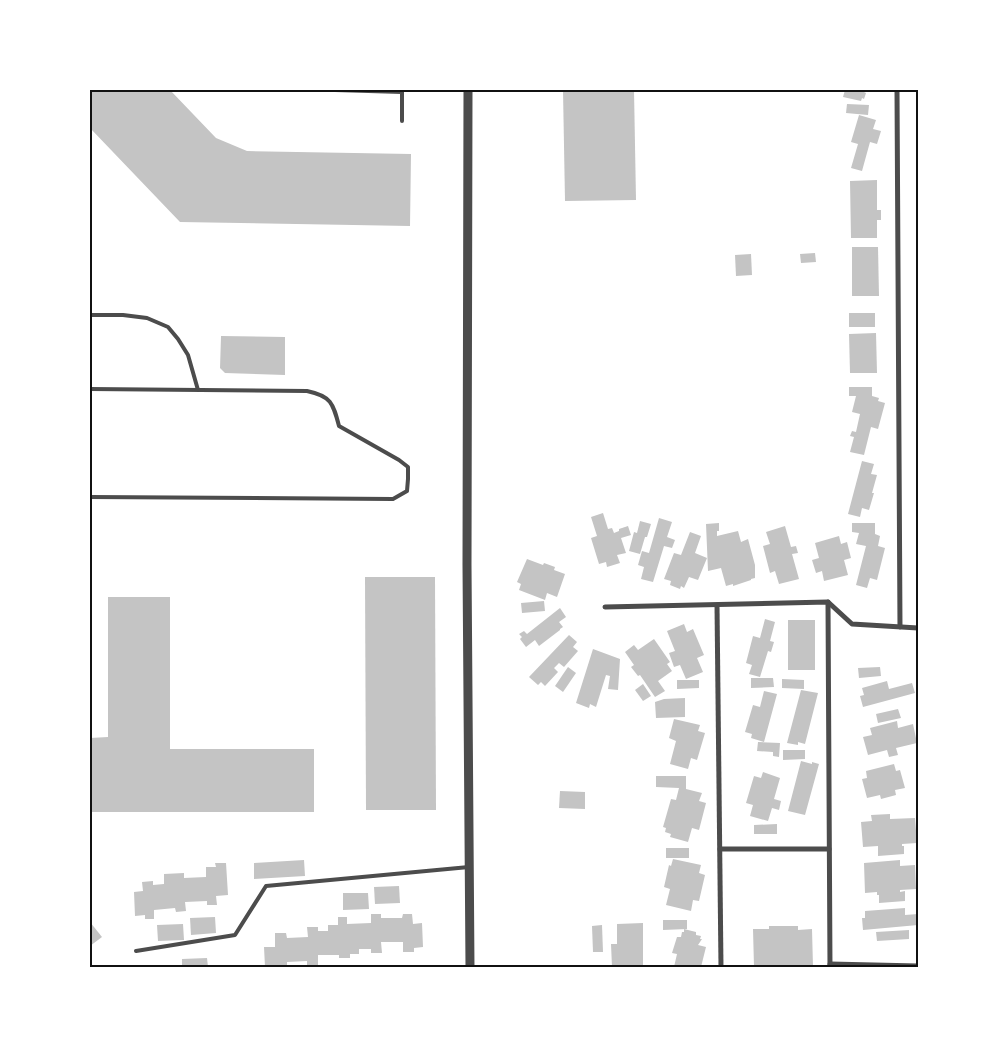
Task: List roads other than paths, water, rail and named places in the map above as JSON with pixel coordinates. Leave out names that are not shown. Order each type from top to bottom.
[{"type":"street","points":[[468,90],[467,565],[470,967]]},
{"type":"street","points":[[897,90],[900,627]]},
{"type":"street","points":[[828,602],[830,966],[917,966]]},
{"type":"street","points":[[605,607],[828,602],[852,624],[918,628]]},
{"type":"street","points":[[717,605],[721,967]]},
{"type":"street","points":[[720,849],[829,849]]},
{"type":"lane","points":[[335,90],[402,92],[402,120]]},
{"type":"lane","points":[[90,315],[123,315],[147,318],[168,327],[188,355],[198,390]]},
{"type":"lane","points":[[90,389],[307,391],[320,394],[330,400],[339,426],[408,467],[407,491],[393,498],[90,497]]},
{"type":"lane","points":[[136,951],[235,935],[266,886],[470,866]]}]
